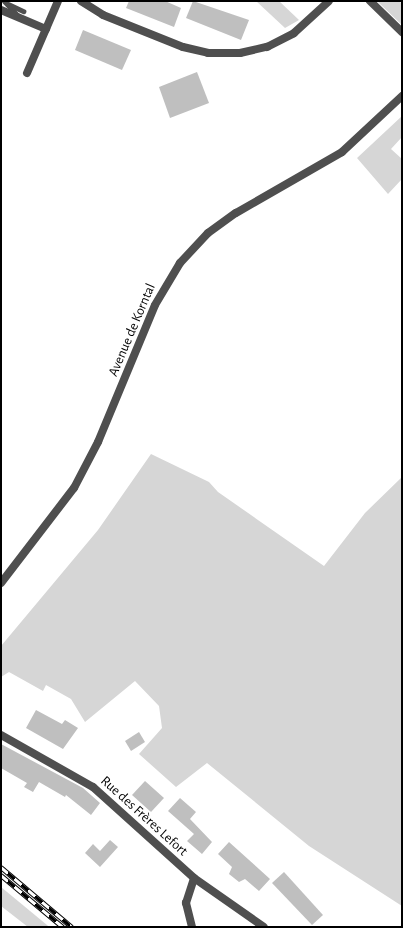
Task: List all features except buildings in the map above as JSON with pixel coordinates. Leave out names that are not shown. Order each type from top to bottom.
[{"type":"street","points":[[27,72],[58,1]]},
{"type":"street","points":[[81,1],[116,20],[182,47],[208,53],[240,53],[267,47],[294,33],[329,1]]},
{"type":"street","points":[[370,1],[402,32]]},
{"type":"street","points":[[1,10],[22,14],[46,29]]},
{"type":"street","name":"Avenue de Korntal","points":[[1,583],[74,488],[98,442],[165,285],[203,238],[236,213],[342,152],[402,96]]},
{"type":"street","name":"Rue des Frères Lefort","points":[[1,735],[93,787],[194,878],[264,927]]},
{"type":"street","points":[[192,927],[186,903],[194,878]]},
{"type":"lane","points":[[4,2],[22,14]]},
{"type":"shaded area","points":[[256,1],[279,1],[299,20],[285,28]]},
{"type":"shaded area","points":[[377,1],[399,1],[402,4],[402,25]]},
{"type":"shaded area","points":[[402,116],[402,137],[391,149],[402,159],[402,179],[388,194],[357,158]]},
{"type":"shaded area","points":[[151,454],[209,482],[218,492],[324,566],[365,513],[402,477],[402,906],[309,846],[207,763],[176,787],[139,754],[162,728],[159,706],[135,681],[85,722],[71,699],[46,685],[43,691],[9,672],[1,677],[1,646],[98,530]]},
{"type":"shaded area","points":[[1,887],[49,927],[28,927],[1,906]]},
{"type":"railway","points":[[1,867],[72,927]]},
{"type":"railway","points":[[1,875],[63,927]]}]
